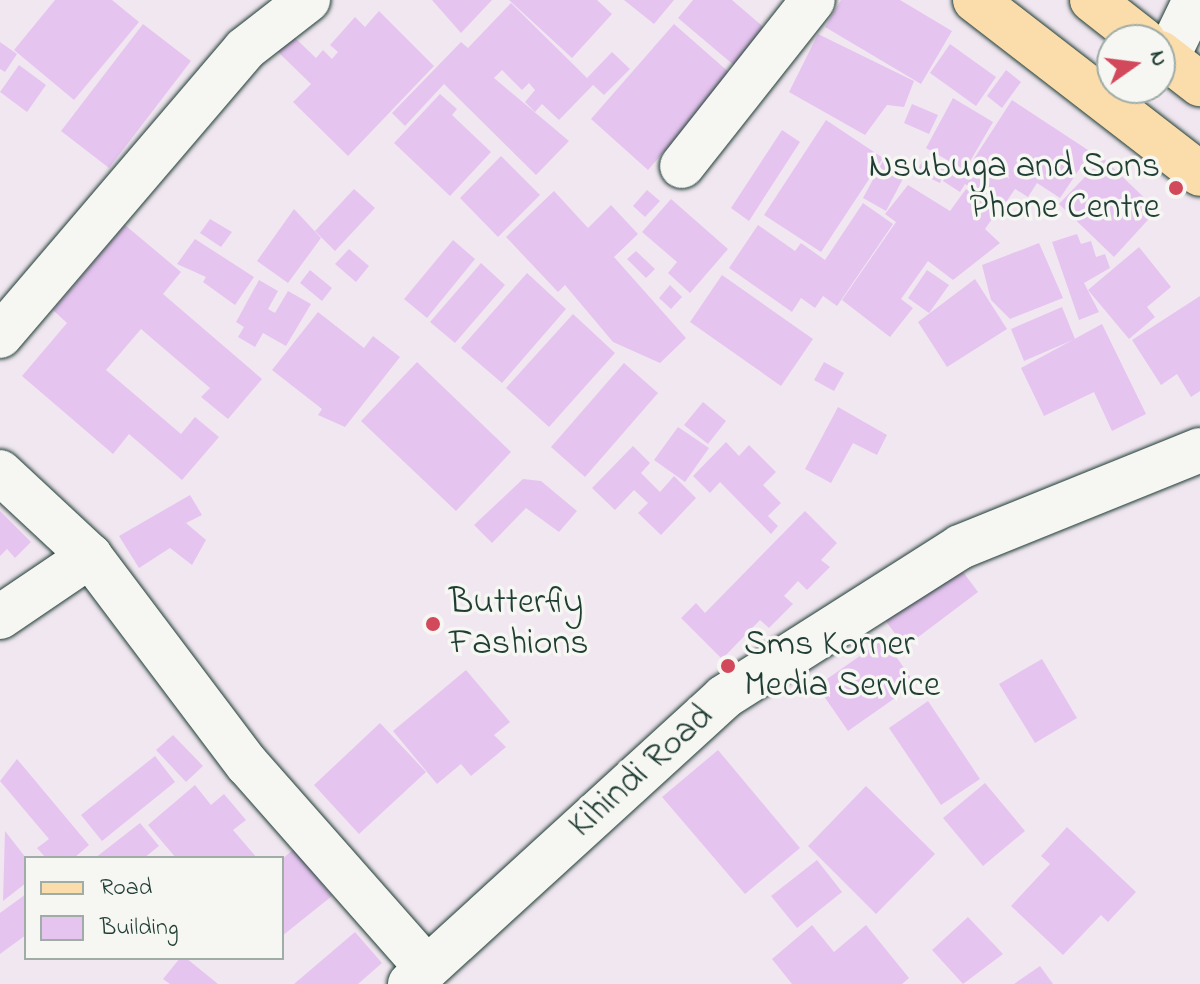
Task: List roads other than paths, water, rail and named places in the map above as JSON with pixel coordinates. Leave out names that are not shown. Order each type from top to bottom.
[{"type":"main road","points":[[975,0],[1200,174]]},
{"type":"main road","points":[[1092,0],[1178,66]]},
{"type":"street","points":[[0,336],[245,49],[308,0]]},
{"type":"street","points":[[682,166],[813,0]]},
{"type":"street","points":[[1178,66],[1195,0]]},
{"type":"street","name":"Kihindi Road","points":[[418,976],[724,697],[960,547],[1200,450]]},
{"type":"street","points":[[0,472],[90,556],[247,764],[418,976]]},
{"type":"street","points":[[0,617],[90,556]]},
{"type":"place","name":"Nsubuga and Sons Phone Centre","points":[[1176,188]]},
{"type":"place","name":"Butterfly Fashions","points":[[433,624]]},
{"type":"place","name":"Sms Korner Media Service","points":[[728,666]]}]
